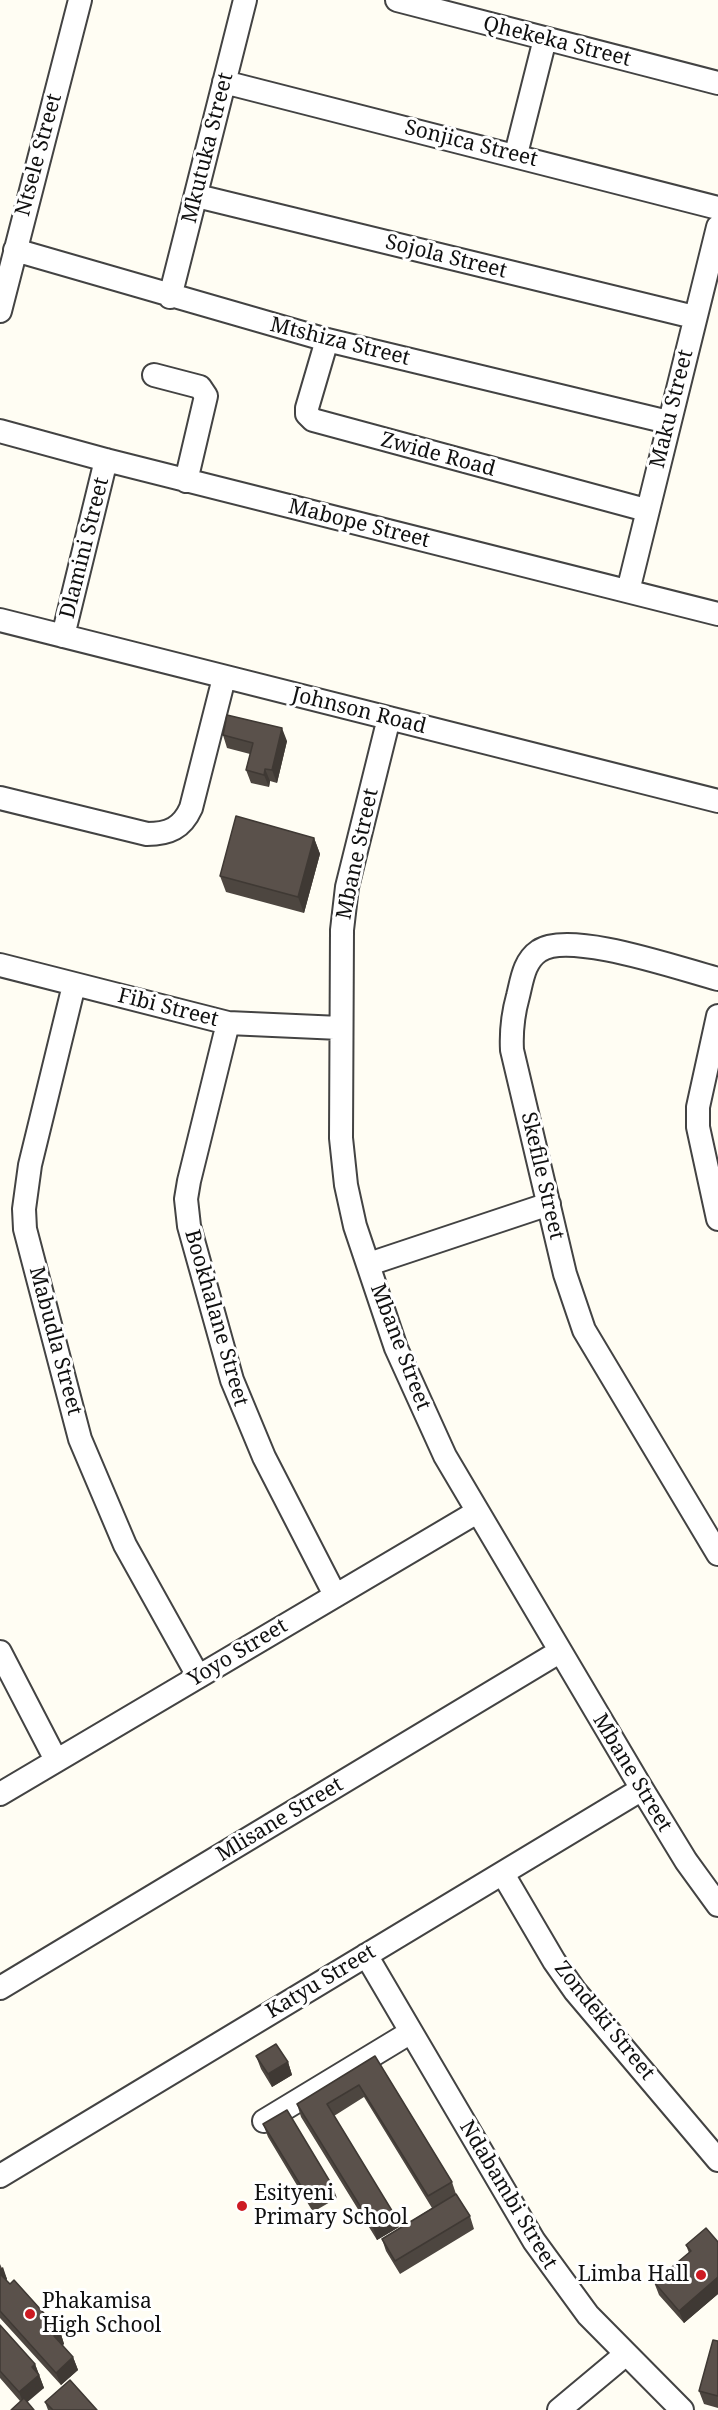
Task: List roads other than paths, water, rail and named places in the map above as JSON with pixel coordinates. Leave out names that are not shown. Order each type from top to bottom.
[{"type":"street","name":"Ntsele Street","points":[[0,311],[80,0]]},
{"type":"street","name":"Mkutuka Street","points":[[170,297],[245,0]]},
{"type":"street","name":"Qhekeka Street","points":[[397,0],[718,83]]},
{"type":"street","points":[[516,154],[545,39]]},
{"type":"street","name":"Sonjica Street","points":[[224,82],[516,154],[718,208]]},
{"type":"street","name":"Sojola Street","points":[[197,196],[694,317]]},
{"type":"street","name":"Maku Street","points":[[628,591],[646,510],[718,227]]},
{"type":"street","name":"Mtshiza Street","points":[[15,250],[170,297],[327,340],[668,422]]},
{"type":"street","name":"Zwide Road","points":[[327,340],[307,408],[307,414],[313,420],[646,510]]},
{"type":"street","points":[[154,375],[200,387],[206,396],[186,481]]},
{"type":"street","name":"Mabope Street","points":[[0,431],[186,481],[718,614]]},
{"type":"street","name":"Dlamini Street","points":[[63,636],[106,460]]},
{"type":"street","name":"Johnson Road","points":[[0,620],[718,801]]},
{"type":"street","points":[[0,798],[147,834],[163,834],[176,828],[185,820],[191,807],[224,678]]},
{"type":"street","name":"Mbane Street","points":[[389,718],[348,887],[342,930],[341,1138],[346,1185],[355,1226],[396,1348],[445,1456],[642,1790],[686,1861],[718,1905]]},
{"type":"street","name":"Skefile Street","points":[[718,979],[581,944],[549,946],[538,951],[528,961],[513,1015],[512,1050],[565,1274],[584,1330],[718,1554]]},
{"type":"street","name":"Fibi Street","points":[[0,965],[228,1023],[340,1028]]},
{"type":"street","name":"Mabudla Street","points":[[74,985],[30,1165],[24,1209],[25,1228],[84,1450],[125,1545],[198,1676]]},
{"type":"street","points":[[718,1016],[698,1107],[698,1127],[718,1219]]},
{"type":"street","name":"Bookhalane Street","points":[[228,1023],[189,1181],[186,1199],[189,1226],[228,1369],[247,1423],[335,1595]]},
{"type":"street","points":[[369,1264],[549,1204]]},
{"type":"street","name":"Yoyo Street","points":[[0,1794],[477,1512]]},
{"type":"street","points":[[0,1652],[57,1760]]},
{"type":"street","name":"Mlisane Street","points":[[0,1988],[560,1652]]},
{"type":"street","name":"Katyu Street","points":[[0,2176],[642,1790]]},
{"type":"street","name":"Zondeki Street","points":[[503,1874],[575,1991],[718,2160]]},
{"type":"street","name":"Ndabambi Street","points":[[366,1955],[534,2241],[588,2315],[682,2410]]},
{"type":"street","points":[[264,2121],[411,2032]]},
{"type":"street","points":[[559,2410],[626,2354]]},
{"type":"place","name":"Esityeni Primary School","points":[[242,2206]]},
{"type":"place","name":"Limba Hall","points":[[701,2275]]},
{"type":"place","name":"Phakamisa High School","points":[[30,2314]]}]
